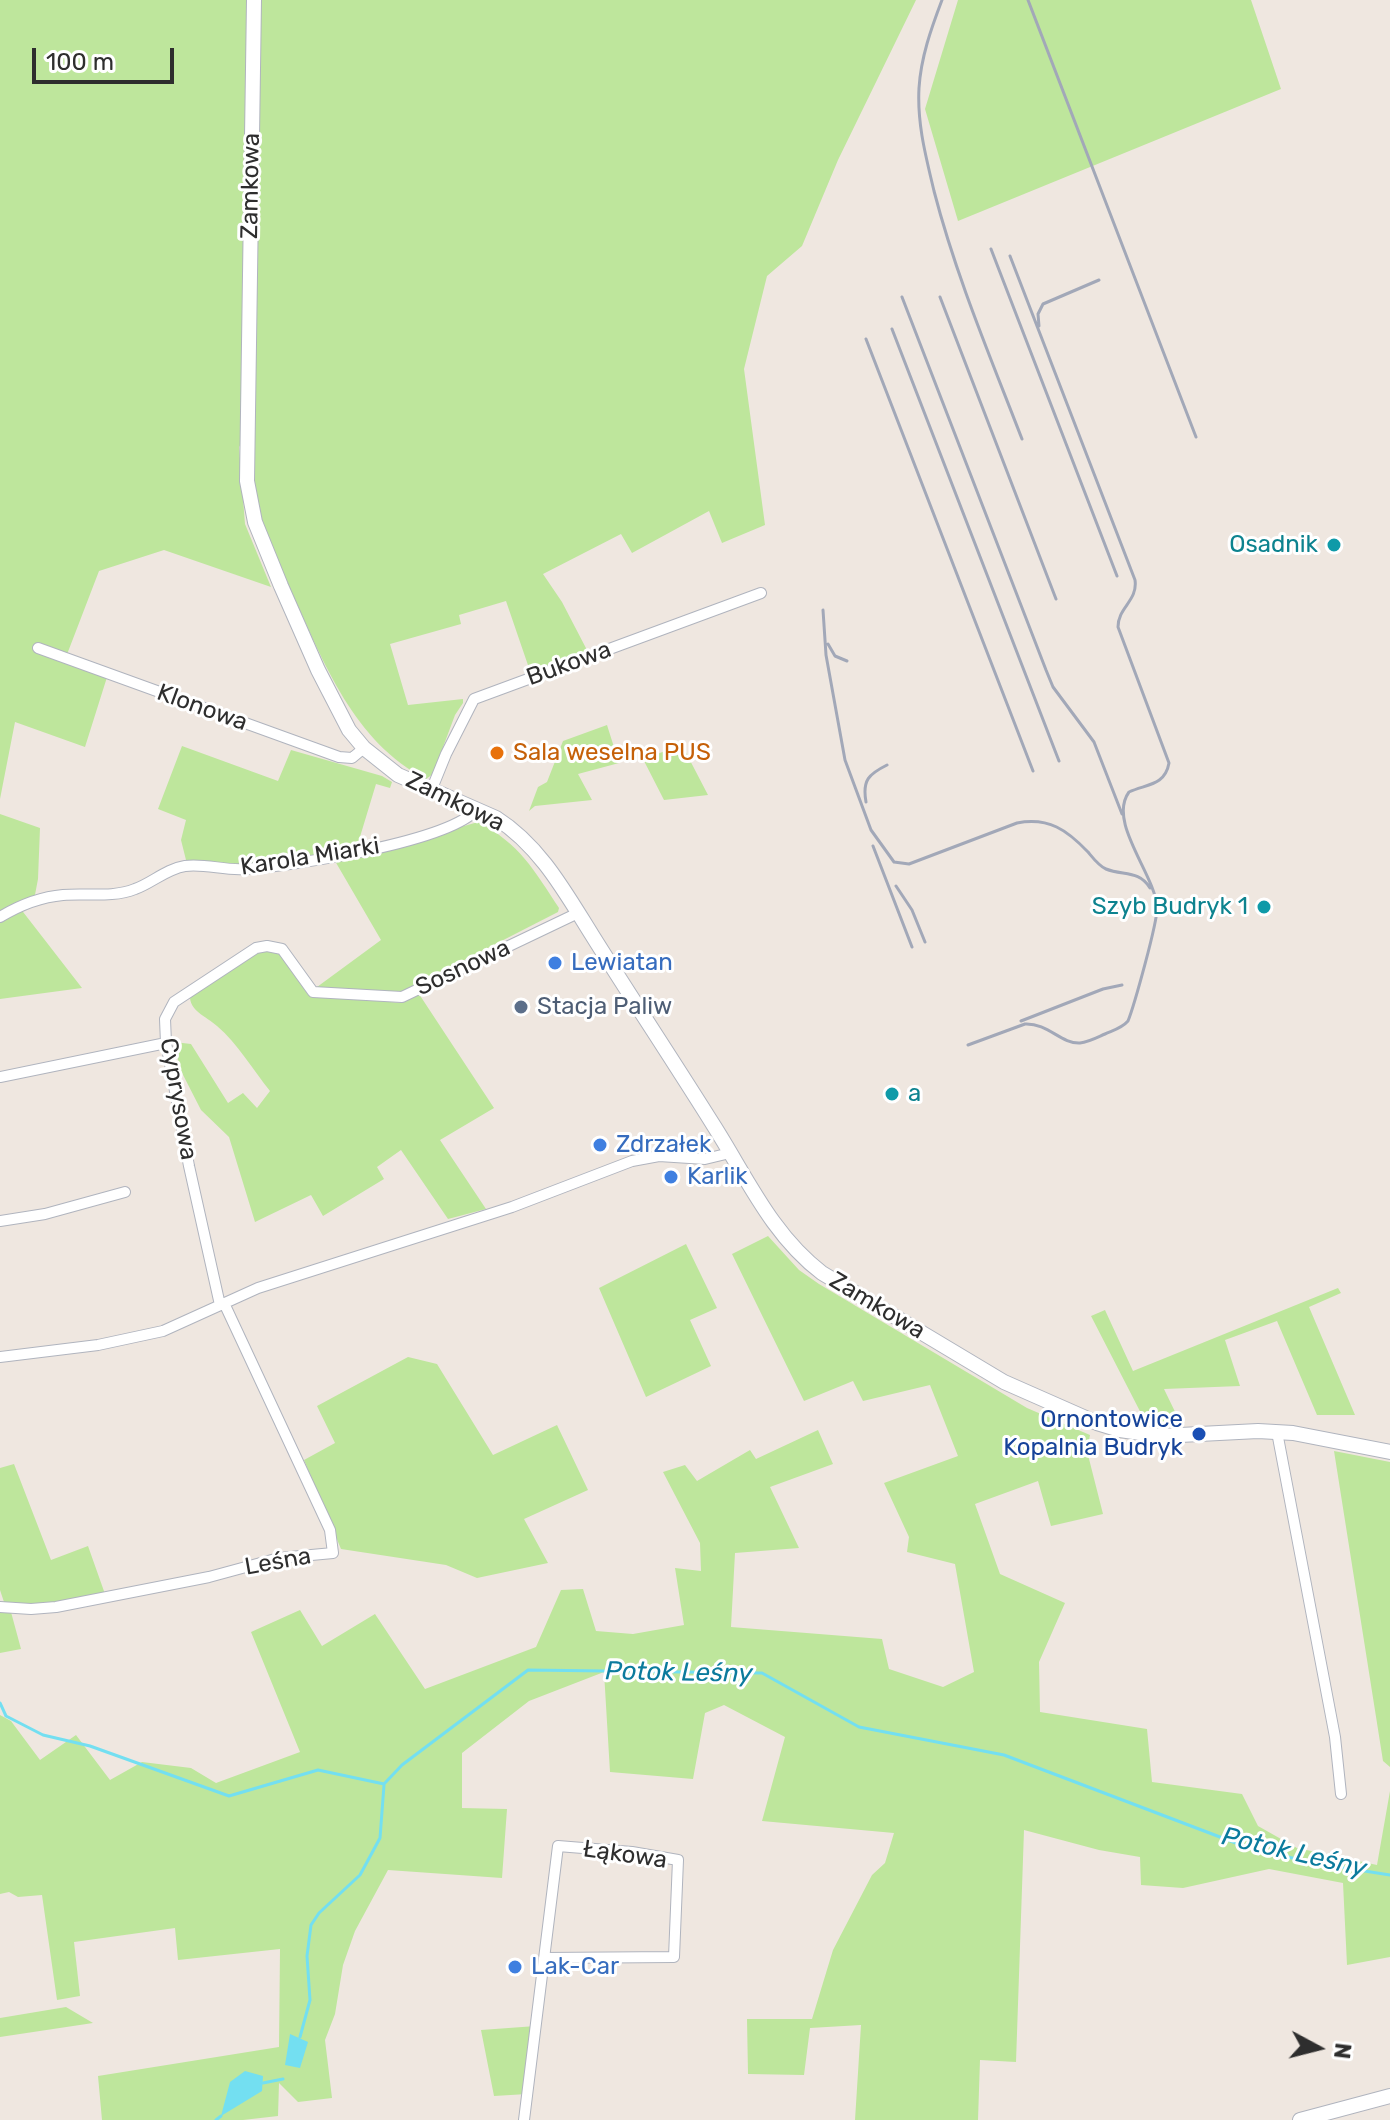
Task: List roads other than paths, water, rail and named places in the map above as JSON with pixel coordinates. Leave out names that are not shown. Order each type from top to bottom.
[{"type":"street","name":"Zamkowa","points":[[254,0],[247,481],[255,522],[301,633],[342,718],[364,748],[398,775],[477,809],[509,827],[530,845],[550,869],[777,1230],[802,1258],[834,1280],[1027,1394],[1097,1423],[1148,1435],[1277,1432],[1390,1452]]},
{"type":"street","name":"Bukowa","points":[[431,791],[474,699],[761,593]]},
{"type":"street","name":"Klonowa","points":[[38,648],[339,757],[352,758],[364,748]]},
{"type":"street","name":"Karola Miarki","points":[[0,917],[21,904],[50,897],[135,890],[185,866],[243,870],[366,852],[460,822],[471,817],[477,809]]},
{"type":"street","name":"Sosnowa","points":[[267,946],[282,949],[313,992],[402,997],[578,913]]},
{"type":"street","name":"Cyprysowa","points":[[222,1304],[189,1166],[166,1043],[165,1019],[174,1002],[256,948],[267,946]]},
{"type":"street","points":[[0,1077],[166,1043]]},
{"type":"street","points":[[0,1357],[130,1339],[163,1331],[278,1281],[512,1207],[632,1161],[659,1156],[705,1159],[730,1153]]},
{"type":"street","points":[[0,1221],[45,1214],[125,1192]]},
{"type":"street","name":"Leśna","points":[[0,1607],[56,1607],[209,1577],[279,1558],[333,1553],[330,1530],[222,1304]]},
{"type":"street","points":[[1277,1432],[1335,1737],[1341,1794]]},
{"type":"street","name":"Łąkowa","points":[[524,2120],[544,1958],[558,1846],[632,1852],[678,1860],[674,1957],[544,1958]]},
{"type":"street","points":[[1300,2120],[1390,2096]]},
{"type":"water","points":[[290,2034],[308,2042],[300,2068],[285,2065]]},
{"type":"water","points":[[245,2071],[263,2076],[262,2091],[221,2116],[230,2082]]},
{"type":"waterway","name":"Potok Leśny","points":[[0,1703],[6,1716],[43,1735],[90,1746],[229,1796],[318,1770],[384,1784],[402,1765],[528,1670],[762,1673],[859,1727],[1004,1755],[1249,1848],[1314,1863],[1390,1875]]},
{"type":"waterway","points":[[300,2037],[310,2000],[307,1956],[311,1925],[319,1913],[360,1875],[380,1838],[384,1785]]},
{"type":"waterway","points":[[263,2083],[283,2079]]},
{"type":"waterway","points":[[216,2120],[221,2116]]},
{"type":"railway","points":[[942,0],[927,43],[920,77],[919,114],[923,140],[953,254],[1022,439]]},
{"type":"railway","points":[[1028,0],[1196,437]]},
{"type":"railway","points":[[991,249],[1117,576]]},
{"type":"railway","points":[[968,1045],[1025,1024],[1080,1043],[1118,1029],[1128,1021],[1150,945],[1157,907],[1149,879],[1128,833],[1124,804],[1129,792],[1159,780],[1169,763],[1118,627],[1121,614],[1134,593],[1135,580],[1010,256]]},
{"type":"railway","points":[[1039,326],[1038,314],[1043,304],[1099,280]]},
{"type":"railway","points":[[902,297],[1053,687],[1094,742],[1122,814]]},
{"type":"railway","points":[[940,297],[1056,599]]},
{"type":"railway","points":[[892,329],[1059,761]]},
{"type":"railway","points":[[866,339],[1033,771]]},
{"type":"railway","points":[[823,610],[826,655],[845,760],[871,830],[894,862],[909,864],[1017,823],[1039,822],[1065,832],[1103,868],[1141,878],[1150,888]]},
{"type":"railway","points":[[828,644],[835,656],[847,661]]},
{"type":"railway","points":[[866,802],[868,779],[887,765]]},
{"type":"railway","points":[[873,846],[912,947]]},
{"type":"railway","points":[[896,886],[912,910],[925,942]]},
{"type":"railway","points":[[1021,1021],[1103,989],[1122,985]]},
{"type":"place","name":"Osadnik","points":[[1334,545]]},
{"type":"place","name":"Sala weselna PUS","points":[[497,753]]},
{"type":"place","name":"Szyb Budryk 1","points":[[1264,907]]},
{"type":"place","name":"Lewiatan","points":[[555,963]]},
{"type":"place","name":"Stacja Paliw","points":[[521,1007]]},
{"type":"place","name":"a","points":[[892,1094]]},
{"type":"place","name":"Zdrzałek","points":[[600,1145]]},
{"type":"place","name":"Karlik","points":[[671,1177]]},
{"type":"place","name":"Ornontowice Kopalnia Budryk","points":[[1199,1434]]},
{"type":"place","name":"Lak-Car","points":[[515,1967]]}]
